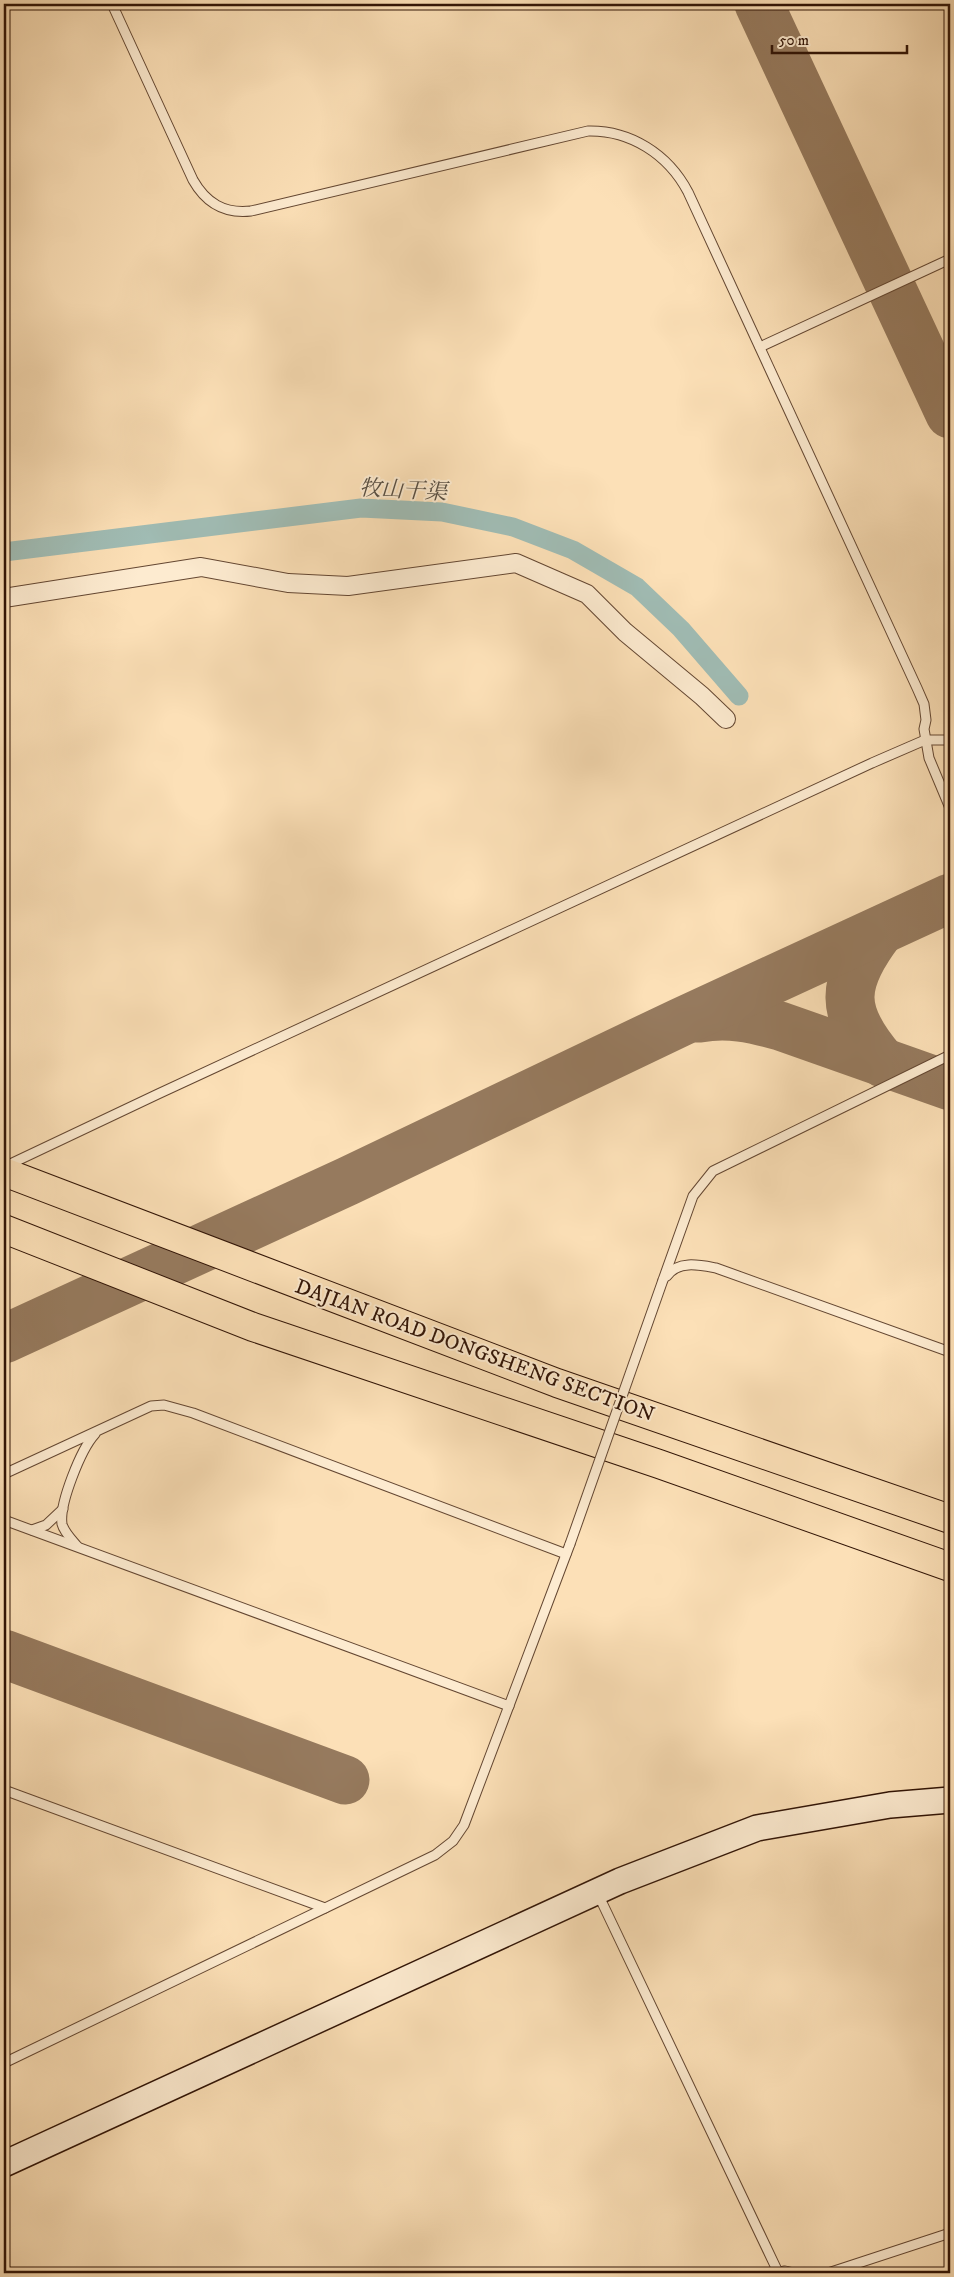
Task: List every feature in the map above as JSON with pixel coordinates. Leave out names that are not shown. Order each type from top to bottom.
[{"type":"main road","name":"DAJIAN ROAD DONGSHENG SECTION","points":[[4,1172],[557,1383],[950,1518]]},
{"type":"main road","points":[[4,1229],[253,1327],[659,1464],[950,1567]]},
{"type":"street","points":[[4,598],[201,567],[288,583],[348,586],[516,563],[587,594],[625,632],[702,696],[726,719]]},
{"type":"street","points":[[4,2164],[597,1892],[757,1828],[890,1805],[950,1800]]},
{"type":"lane","points":[[112,4],[193,180],[204,197],[216,206],[236,212],[251,211],[588,131],[612,133],[640,143],[665,160],[682,180],[917,688],[924,704],[929,758],[950,808]]},
{"type":"lane","points":[[760,347],[950,259]]},
{"type":"lane","points":[[4,1168],[158,1094],[926,740],[950,740]]},
{"type":"lane","points":[[4,2063],[435,1855],[453,1840],[464,1825],[570,1544],[693,1196],[713,1171],[950,1055]]},
{"type":"lane","points":[[664,1280],[670,1271],[678,1267],[699,1265],[716,1268],[950,1352]]},
{"type":"lane","points":[[4,1474],[151,1406],[164,1405],[193,1413],[566,1554]]},
{"type":"lane","points":[[78,1546],[68,1535],[62,1524],[63,1509],[79,1457],[87,1442],[96,1432]]},
{"type":"lane","points":[[32,1530],[46,1525],[63,1509]]},
{"type":"lane","points":[[4,1520],[509,1706]]},
{"type":"lane","points":[[4,1790],[325,1908]]},
{"type":"lane","points":[[597,1892],[776,2272],[794,2273]]},
{"type":"lane","points":[[828,2273],[950,2233]]},
{"type":"lane","points":[[4,2266],[7,2273]]},
{"type":"waterway","name":"牧山干渠","points":[[4,552],[361,508],[442,512],[513,527],[573,550],[637,587],[681,629],[739,696]]},
{"type":"taxiway","points":[[759,4],[950,414]]},
{"type":"taxiway","points":[[4,1339],[348,1181],[681,1022],[950,898]]},
{"type":"taxiway","points":[[880,931],[857,967],[850,998],[852,1013],[858,1028],[883,1063]]},
{"type":"taxiway","points":[[699,1018],[730,1016],[770,1023],[950,1086]]},
{"type":"taxiway","points":[[4,1654],[345,1780]]}]
